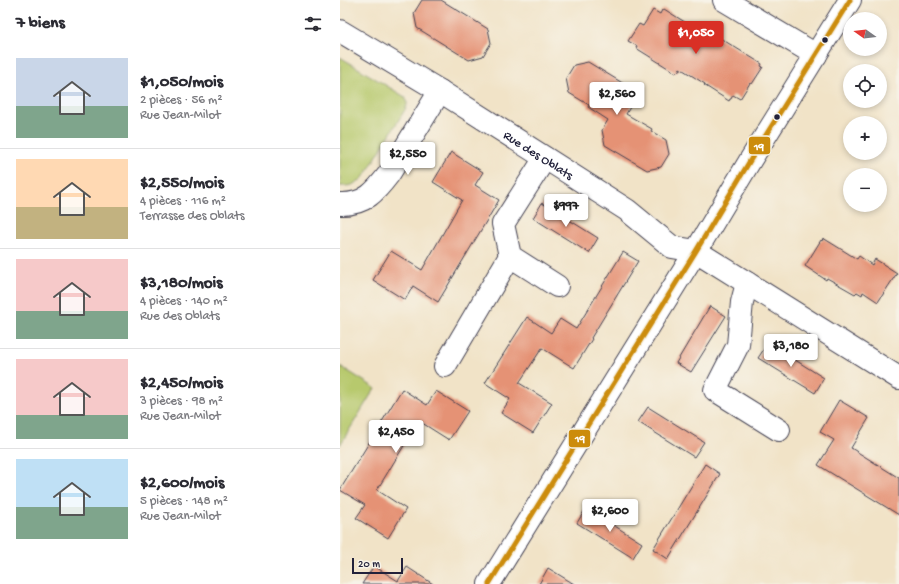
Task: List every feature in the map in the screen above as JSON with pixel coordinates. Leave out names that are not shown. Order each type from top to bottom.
[{"type":"street","points":[[724,0],[816,55]]},
{"type":"street","points":[[489,584],[696,252],[751,159],[850,0]]},
{"type":"street","name":"Rue des Oblats","points":[[340,31],[440,91],[627,210],[672,247],[696,252],[899,378]]},
{"type":"street","points":[[340,204],[363,200],[381,185],[440,91]]},
{"type":"street","points":[[445,366],[510,256],[503,224],[546,158]]},
{"type":"street","points":[[510,256],[557,286]]},
{"type":"street","points":[[747,283],[742,302],[738,345],[715,390],[780,430]]},
{"type":"green space","points":[[340,57],[405,97],[407,101],[406,108],[362,179],[352,185],[346,186],[340,186]]},
{"type":"green space","points":[[340,366],[375,388],[340,445]]},
{"type":"building","points":[[422,0],[441,0],[488,29],[491,43],[483,56],[469,60],[417,28],[414,13]]},
{"type":"building","points":[[664,9],[711,40],[715,35],[762,64],[761,66],[763,67],[752,84],[750,83],[740,99],[733,95],[729,101],[680,68],[676,73],[636,48],[637,46],[628,41],[639,24],[643,26],[653,10],[660,14]]},
{"type":"building","points":[[588,62],[629,87],[633,102],[626,114],[652,129],[651,131],[666,140],[669,154],[661,167],[647,170],[605,145],[602,130],[608,120],[588,107],[589,105],[569,93],[566,78],[574,65]]},
{"type":"building","points":[[451,152],[483,172],[475,185],[499,200],[438,302],[413,286],[405,300],[373,280],[391,251],[422,270],[462,200],[433,182]]},
{"type":"building","points":[[542,203],[598,238],[589,253],[533,218]]},
{"type":"building","points":[[823,238],[857,259],[859,256],[872,265],[875,259],[897,273],[878,302],[863,292],[862,295],[857,292],[855,294],[827,278],[826,280],[805,266]]},
{"type":"building","points":[[623,252],[638,261],[574,368],[542,348],[519,383],[552,403],[533,433],[501,413],[510,399],[485,383],[527,317],[551,333],[560,319],[576,329]]},
{"type":"building","points":[[710,306],[726,316],[691,372],[676,363]]},
{"type":"building","points":[[768,343],[824,378],[815,393],[758,358]]},
{"type":"building","points":[[402,389],[427,405],[436,391],[468,411],[449,440],[419,421],[377,490],[406,509],[388,538],[356,518],[365,505],[340,490]]},
{"type":"building","points":[[839,400],[869,418],[851,448],[899,478],[899,515],[818,465],[834,440],[820,432]]},
{"type":"building","points":[[648,407],[704,442],[694,457],[638,422]]},
{"type":"building","points":[[705,464],[720,474],[668,559],[653,549]]},
{"type":"building","points":[[586,508],[642,543],[633,558],[577,523]]},
{"type":"building","points":[[374,566],[398,581],[407,567],[433,584],[362,584]]},
{"type":"building","points":[[548,568],[574,584],[539,584]]},
{"type":"transit line","name":"19","points":[[489,584],[850,0]]}]
